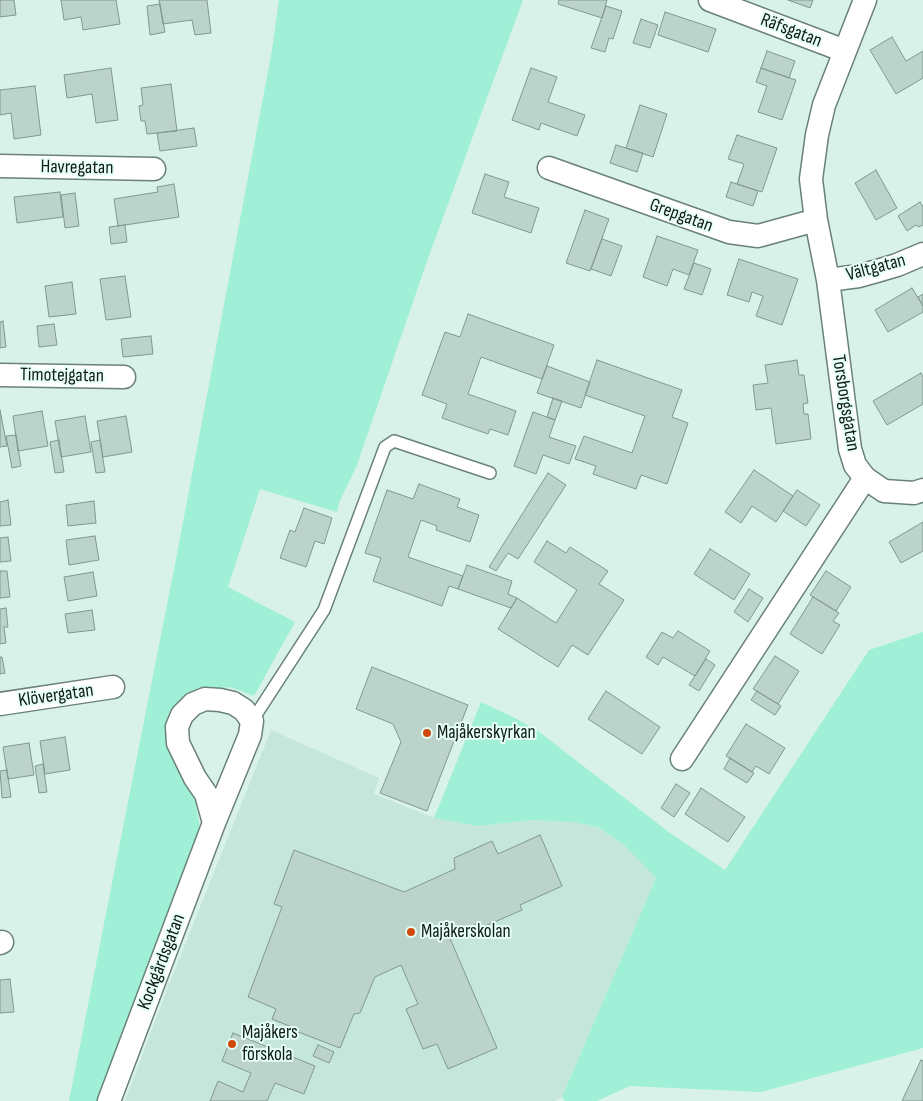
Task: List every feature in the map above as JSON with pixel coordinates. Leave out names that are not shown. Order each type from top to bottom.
[{"type":"street","name":"Räfsgatan","points":[[710,0],[845,51]]},
{"type":"street","name":"Torsborgsgatan","points":[[865,0],[824,106],[817,135],[811,179],[816,220],[828,280],[850,450],[855,465],[865,478]]},
{"type":"street","name":"Havregatan","points":[[0,166],[154,169]]},
{"type":"street","name":"Grepgatan","points":[[549,168],[729,232],[758,236],[816,220]]},
{"type":"street","name":"Vältgatan","points":[[828,280],[859,276],[897,265],[923,254]]},
{"type":"street","name":"Timotejgatan","points":[[0,375],[124,378]]},
{"type":"street","points":[[682,759],[865,478],[884,491],[914,493],[923,490]]},
{"type":"street","name":"Klövergatan","points":[[0,704],[113,687]]},
{"type":"street","points":[[214,823],[206,794],[195,778],[178,742],[177,727],[182,715],[193,704],[205,699],[233,703],[244,710],[252,721]]},
{"type":"street","name":"Kockgårdsgatan","points":[[110,1101],[214,823],[250,736],[252,721]]},
{"type":"lane","points":[[252,721],[324,610],[386,447],[394,441],[490,473]]},
{"type":"shaded area","name":"Majåkerskolan","points":[[271,730],[379,778],[374,794],[434,818],[478,826],[532,820],[572,822],[598,827],[624,845],[656,878],[562,1097],[555,1101],[125,1101],[168,987]]},
{"type":"green space","points":[[279,0],[523,0],[426,264],[357,465],[339,503],[337,512],[260,489],[228,587],[295,622],[254,696],[230,687],[196,691],[171,742],[195,800],[200,827],[98,1101],[69,1101],[177,554],[272,50]]},
{"type":"green space","points":[[923,632],[923,1048],[761,1092],[630,1086],[597,1101],[565,1101],[562,1097],[656,878],[624,845],[598,827],[572,822],[532,820],[478,826],[434,818],[481,702],[538,731],[670,833],[725,870],[869,650]]},
{"type":"building","points":[[0,0],[14,0],[16,15],[0,17]]},
{"type":"building","points":[[61,0],[116,0],[120,24],[83,30],[81,17],[64,20]]},
{"type":"building","points":[[159,0],[207,0],[211,33],[195,35],[192,20],[163,24]]},
{"type":"building","points":[[559,0],[607,0],[602,18],[558,4]]},
{"type":"building","points":[[788,0],[813,0],[810,8]]},
{"type":"building","points":[[160,4],[165,32],[150,35],[147,6]]},
{"type":"building","points":[[606,6],[622,11],[613,39],[609,38],[605,52],[591,48]]},
{"type":"building","points":[[665,12],[716,29],[708,52],[658,35]]},
{"type":"building","points":[[641,19],[658,25],[650,48],[633,43]]},
{"type":"building","points":[[892,37],[906,61],[923,51],[923,78],[896,94],[870,50]]},
{"type":"building","points":[[767,51],[795,61],[789,78],[761,68]]},
{"type":"building","points":[[111,68],[118,120],[96,123],[92,94],[67,98],[64,75]]},
{"type":"building","points":[[531,68],[557,77],[548,102],[585,115],[577,136],[541,123],[539,130],[512,120]]},
{"type":"building","points":[[761,68],[796,80],[782,120],[758,112],[767,86],[756,82]]},
{"type":"building","points":[[171,84],[177,131],[147,134],[145,121],[141,121],[139,106],[143,105],[141,88]]},
{"type":"building","points":[[35,86],[41,135],[14,139],[11,113],[0,115],[0,90]]},
{"type":"building","points":[[640,105],[667,114],[653,157],[626,148]]},
{"type":"building","points":[[194,128],[197,146],[160,151],[157,133]]},
{"type":"building","points":[[737,135],[777,148],[762,192],[737,184],[744,164],[728,159]]},
{"type":"building","points":[[616,145],[643,153],[637,172],[610,163]]},
{"type":"building","points":[[876,170],[897,208],[876,220],[855,183]]},
{"type":"building","points":[[485,174],[509,182],[504,197],[539,208],[531,233],[472,213]]},
{"type":"building","points":[[731,182],[758,191],[753,206],[726,197]]},
{"type":"building","points":[[174,184],[179,217],[118,226],[114,199],[158,192],[157,187]]},
{"type":"building","points":[[60,192],[63,217],[17,223],[14,197]]},
{"type":"building","points":[[75,193],[79,226],[65,228],[61,195]]},
{"type":"building","points":[[920,202],[923,207],[923,225],[918,227],[916,225],[907,231],[898,216]]},
{"type":"building","points":[[585,210],[609,219],[590,271],[566,263]]},
{"type":"building","points":[[125,225],[127,242],[111,244],[109,227]]},
{"type":"building","points":[[657,236],[698,250],[689,275],[673,269],[667,286],[643,277]]},
{"type":"building","points":[[602,239],[622,246],[611,276],[591,269]]},
{"type":"building","points":[[739,259],[798,279],[782,325],[756,316],[763,296],[752,292],[749,302],[727,295]]},
{"type":"building","points":[[694,263],[711,269],[702,295],[684,289]]},
{"type":"building","points":[[125,276],[131,317],[106,320],[100,279]]},
{"type":"building","points":[[72,282],[76,314],[49,317],[45,286]]},
{"type":"building","points":[[912,288],[923,306],[923,312],[888,332],[875,310]]},
{"type":"building","points":[[923,294],[923,306],[918,297]]},
{"type":"building","points":[[468,314],[554,345],[542,379],[481,357],[468,394],[516,411],[508,435],[490,429],[488,434],[442,418],[447,404],[422,395],[445,332],[460,337]]},
{"type":"building","points":[[3,321],[6,347],[0,348],[0,322]]},
{"type":"building","points":[[54,324],[57,345],[39,347],[37,326]]},
{"type":"building","points":[[151,336],[153,354],[123,357],[121,339]]},
{"type":"building","points":[[597,360],[682,390],[672,417],[688,423],[667,484],[641,475],[636,489],[593,474],[596,466],[575,459],[584,436],[632,453],[645,416],[585,395]]},
{"type":"building","points":[[797,360],[799,375],[804,375],[808,403],[803,404],[804,414],[808,414],[811,439],[776,444],[771,408],[756,410],[753,385],[768,383],[765,365]]},
{"type":"building","points":[[547,366],[590,382],[581,408],[537,393]]},
{"type":"building","points":[[921,373],[923,377],[923,404],[887,425],[873,401]]},
{"type":"building","points":[[553,398],[562,401],[555,420],[547,417]]},
{"type":"building","points":[[0,410],[7,446],[0,447]]},
{"type":"building","points":[[42,411],[48,446],[18,451],[13,416]]},
{"type":"building","points":[[533,412],[555,420],[549,437],[576,446],[569,464],[543,455],[536,474],[514,466]]},
{"type":"building","points":[[85,416],[91,452],[61,457],[55,421]]},
{"type":"building","points":[[126,416],[132,452],[103,457],[97,421]]},
{"type":"building","points":[[16,435],[21,466],[12,468],[6,436]]},
{"type":"building","points":[[59,440],[64,472],[55,473],[50,442]]},
{"type":"building","points":[[100,440],[105,472],[96,473],[91,442]]},
{"type":"building","points":[[754,470],[793,496],[776,522],[752,506],[741,523],[725,512]]},
{"type":"building","points":[[548,473],[566,485],[518,559],[508,553],[496,571],[489,567]]},
{"type":"building","points":[[419,484],[460,499],[457,507],[479,515],[470,542],[436,530],[437,526],[421,520],[408,557],[463,576],[458,589],[449,586],[442,606],[373,581],[381,558],[365,553],[387,490],[413,499]]},
{"type":"building","points":[[797,490],[820,505],[806,526],[783,511]]},
{"type":"building","points":[[8,500],[11,525],[0,526],[0,502]]},
{"type":"building","points":[[94,501],[96,523],[68,526],[66,505]]},
{"type":"building","points":[[304,508],[332,518],[324,544],[315,541],[306,567],[280,558],[290,530],[295,532]]},
{"type":"building","points":[[923,522],[923,551],[901,563],[889,542]]},
{"type":"building","points":[[95,536],[99,560],[69,565],[66,540]]},
{"type":"building","points":[[8,537],[11,561],[0,562],[0,538]]},
{"type":"building","points":[[547,541],[566,553],[570,547],[608,571],[599,584],[624,600],[588,655],[572,645],[558,667],[498,629],[517,598],[556,623],[577,590],[534,562]]},
{"type":"building","points":[[710,549],[750,574],[734,600],[694,574]]},
{"type":"building","points":[[467,565],[512,581],[508,594],[517,598],[511,608],[458,589]]},
{"type":"building","points":[[0,571],[7,571],[10,597],[0,598]]},
{"type":"building","points":[[826,571],[851,587],[836,611],[810,595]]},
{"type":"building","points":[[93,572],[97,596],[68,601],[64,577]]},
{"type":"building","points":[[749,589],[763,598],[748,622],[734,612]]},
{"type":"building","points":[[813,597],[839,613],[833,621],[840,625],[822,654],[790,634]]},
{"type":"building","points":[[6,608],[8,627],[4,627],[6,643],[0,644],[0,609]]},
{"type":"building","points":[[92,610],[95,630],[68,633],[65,614]]},
{"type":"building","points":[[678,631],[710,651],[695,676],[663,657],[658,665],[646,657],[662,632],[673,638]]},
{"type":"building","points":[[775,656],[799,671],[778,704],[753,689]]},
{"type":"building","points":[[0,657],[2,657],[5,673],[0,674]]},
{"type":"building","points":[[706,659],[715,665],[699,691],[689,685]]},
{"type":"building","name":"Majåkerskyrkan","points":[[372,667],[468,705],[427,811],[380,793],[401,742],[393,724],[356,709]]},
{"type":"building","points":[[606,691],[660,727],[642,754],[588,719]]},
{"type":"building","points":[[757,691],[781,706],[775,715],[751,700]]},
{"type":"building","points":[[746,724],[785,748],[769,774],[756,766],[752,772],[726,756]]},
{"type":"building","points":[[65,737],[70,770],[45,774],[40,741]]},
{"type":"building","points":[[29,743],[34,775],[8,779],[3,747]]},
{"type":"building","points":[[730,758],[754,773],[747,783],[724,769]]},
{"type":"building","points":[[43,764],[47,792],[39,793],[35,766]]},
{"type":"building","points":[[7,770],[11,797],[2,798],[0,771]]},
{"type":"building","points":[[676,784],[690,793],[674,817],[661,808]]},
{"type":"building","points":[[701,788],[745,817],[728,842],[685,814]]},
{"type":"building","points":[[540,835],[562,886],[520,905],[522,910],[481,928],[479,923],[449,936],[497,1048],[448,1069],[437,1044],[423,1049],[406,1009],[418,1004],[401,965],[375,977],[360,1013],[354,1014],[340,1048],[293,1030],[294,1028],[272,1019],[276,1009],[248,997],[282,907],[274,904],[294,850],[404,892],[455,869],[454,858],[492,841],[498,854]]},
{"type":"building","points":[[10,979],[14,1012],[0,1013],[0,980]]},
{"type":"building","points":[[233,1033],[315,1066],[304,1094],[275,1083],[267,1101],[210,1101],[218,1081],[243,1092],[251,1073],[222,1061]]},
{"type":"building","points":[[318,1045],[334,1052],[329,1063],[313,1056]]},
{"type":"building","points":[[921,1060],[923,1061],[923,1101],[902,1101]]},
{"type":"place","name":"Majåkerskyrkan","points":[[427,733]]},
{"type":"place","name":"Majåkerskolan","points":[[411,932]]},
{"type":"place","name":"Majåkers förskola","points":[[232,1044]]}]
